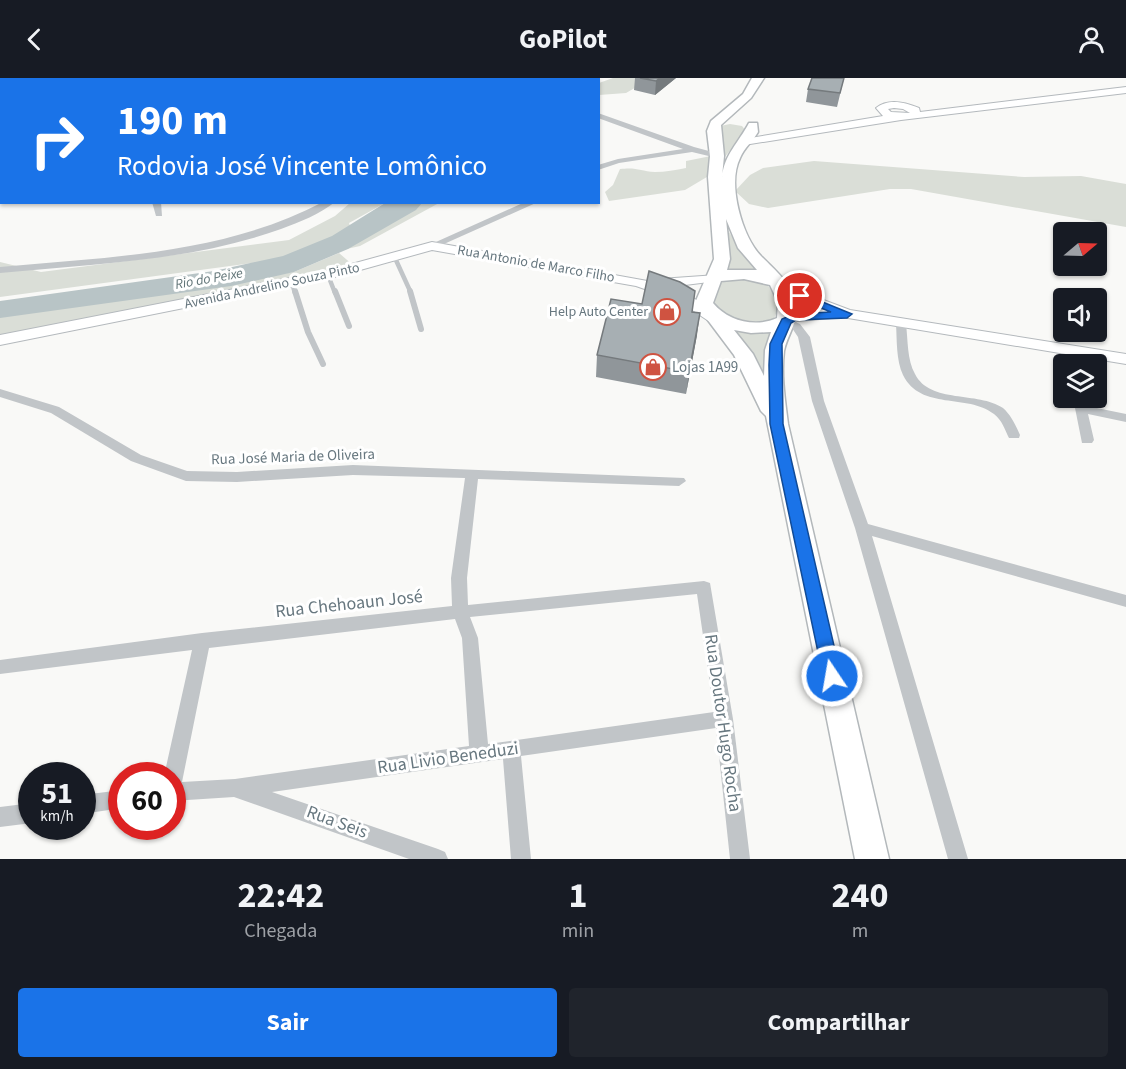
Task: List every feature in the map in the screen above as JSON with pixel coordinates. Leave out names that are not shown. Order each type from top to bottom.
[{"type":"main road","points":[[758,78],[747,96],[715,131],[717,156],[715,177],[722,259],[720,267],[712,278],[704,303],[743,354],[777,424]]},
{"type":"main road","points":[[747,96],[753,130],[738,148],[729,166],[737,231],[747,250],[777,282],[788,303],[789,312],[776,344],[774,386],[777,424],[872,859]]},
{"type":"main road","points":[[715,131],[737,122],[753,126]]},
{"type":"main road","points":[[712,278],[727,274],[745,274],[765,277],[777,282]]},
{"type":"main road","points":[[716,319],[746,328],[777,326],[786,321]]},
{"type":"street","points":[[753,126],[775,130],[792,129],[851,120],[890,105],[911,111],[969,109],[1126,90]]},
{"type":"street","points":[[881,110],[901,117]]},
{"type":"street","points":[[744,142],[901,117],[911,111]]},
{"type":"street","points":[[600,116],[691,149],[717,156]]},
{"type":"street","points":[[600,167],[618,161],[703,147],[715,131]]},
{"type":"street","points":[[156,204],[159,214]]},
{"type":"street","points":[[0,270],[112,259],[229,241],[290,223],[327,204]]},
{"type":"street","name":"Avenida Andrelino Souza Pinto","points":[[0,340],[291,283],[395,258],[432,246],[529,204]]},
{"type":"street","name":"Rua Antonio de Marco Filho","points":[[432,246],[639,282],[684,297],[716,319]]},
{"type":"street","name":"Rua Antonio de Marco Filho","points":[[639,282],[684,283],[712,278]]},
{"type":"street","points":[[777,282],[800,296],[847,314],[1053,355]]},
{"type":"street","points":[[786,321],[794,317],[847,314]]},
{"type":"street","points":[[786,321],[796,327],[804,337],[818,401],[862,528],[958,859]]},
{"type":"street","points":[[901,324],[909,375],[915,382],[936,394],[993,408],[1005,418],[1014,435]]},
{"type":"street","points":[[1107,359],[1126,359]]},
{"type":"street","name":"Rua José Maria de Oliveira","points":[[0,393],[55,410],[136,458],[186,476],[237,477],[353,470],[679,481]]},
{"type":"street","points":[[1082,408],[1087,440]]},
{"type":"street","points":[[1096,408],[1126,418]]},
{"type":"street","points":[[472,474],[460,567],[460,611],[470,638],[479,752]]},
{"type":"street","points":[[862,528],[1126,601]]},
{"type":"street","name":"Rua Chehoaun José","points":[[0,667],[202,640],[704,587]]},
{"type":"street","name":"Rua Doutor Hugo Rocha","points":[[704,587],[724,720],[740,859]]},
{"type":"street","points":[[176,762],[202,640]]},
{"type":"street","name":"Rua Livio Beneduzi","points":[[186,791],[235,788],[479,752],[724,720]]},
{"type":"street","points":[[511,749],[521,859]]},
{"type":"street","name":"Rua Seis","points":[[235,788],[438,859]]},
{"type":"street","points":[[0,817],[18,815]]},
{"type":"lane","points":[[395,258],[412,297],[421,328]]},
{"type":"lane","points":[[328,275],[349,326]]},
{"type":"lane","points":[[291,283],[308,332],[323,364]]},
{"type":"shaded area","points":[[613,78],[652,78],[626,93],[600,95],[600,83]]},
{"type":"shaded area","points":[[730,124],[742,126],[746,131],[724,158],[720,126]]},
{"type":"shaded area","points":[[711,156],[717,171],[685,190],[609,201],[605,192],[613,185],[620,169],[671,171],[686,168],[686,161]]},
{"type":"shaded area","points":[[814,161],[1024,177],[1081,176],[1126,184],[1126,227],[911,189],[890,189],[768,208],[749,204],[735,191],[750,175],[763,168]]},
{"type":"shaded area","points":[[349,204],[383,204],[349,223],[351,229],[290,258],[0,297],[0,262],[41,272],[289,240],[335,216]]},
{"type":"shaded area","points":[[408,204],[437,204],[360,246],[342,250]]},
{"type":"shaded area","points":[[728,230],[741,252],[761,273],[727,270],[730,260]]},
{"type":"shaded area","points":[[339,253],[354,266],[0,337],[0,316],[294,272]]},
{"type":"shaded area","points":[[732,278],[764,281],[776,299],[777,310],[773,320],[755,323],[740,322],[712,305],[718,284]]},
{"type":"shaded area","points":[[732,329],[770,331],[767,386]]},
{"type":"water","name":"Rio do Peixe","points":[[383,204],[421,204],[416,210],[348,249],[294,272],[231,286],[0,318],[0,301],[214,271],[283,256],[332,236]]},
{"type":"building","points":[[640,78],[660,78],[656,81]]},
{"type":"building","points":[[812,78],[844,78],[840,93],[808,89]]},
{"type":"building","points":[[649,271],[680,282],[695,291],[692,312],[700,313],[689,372],[597,355],[611,299],[642,304]]},
{"type":"place","name":"Help Auto Center","points":[[667,312]]},
{"type":"place","name":"Lojas 1A99","points":[[653,367]]},
{"type":"route","points":[[800,296],[847,314],[794,317],[786,321],[776,344],[774,386],[777,424],[832,676]]}]
